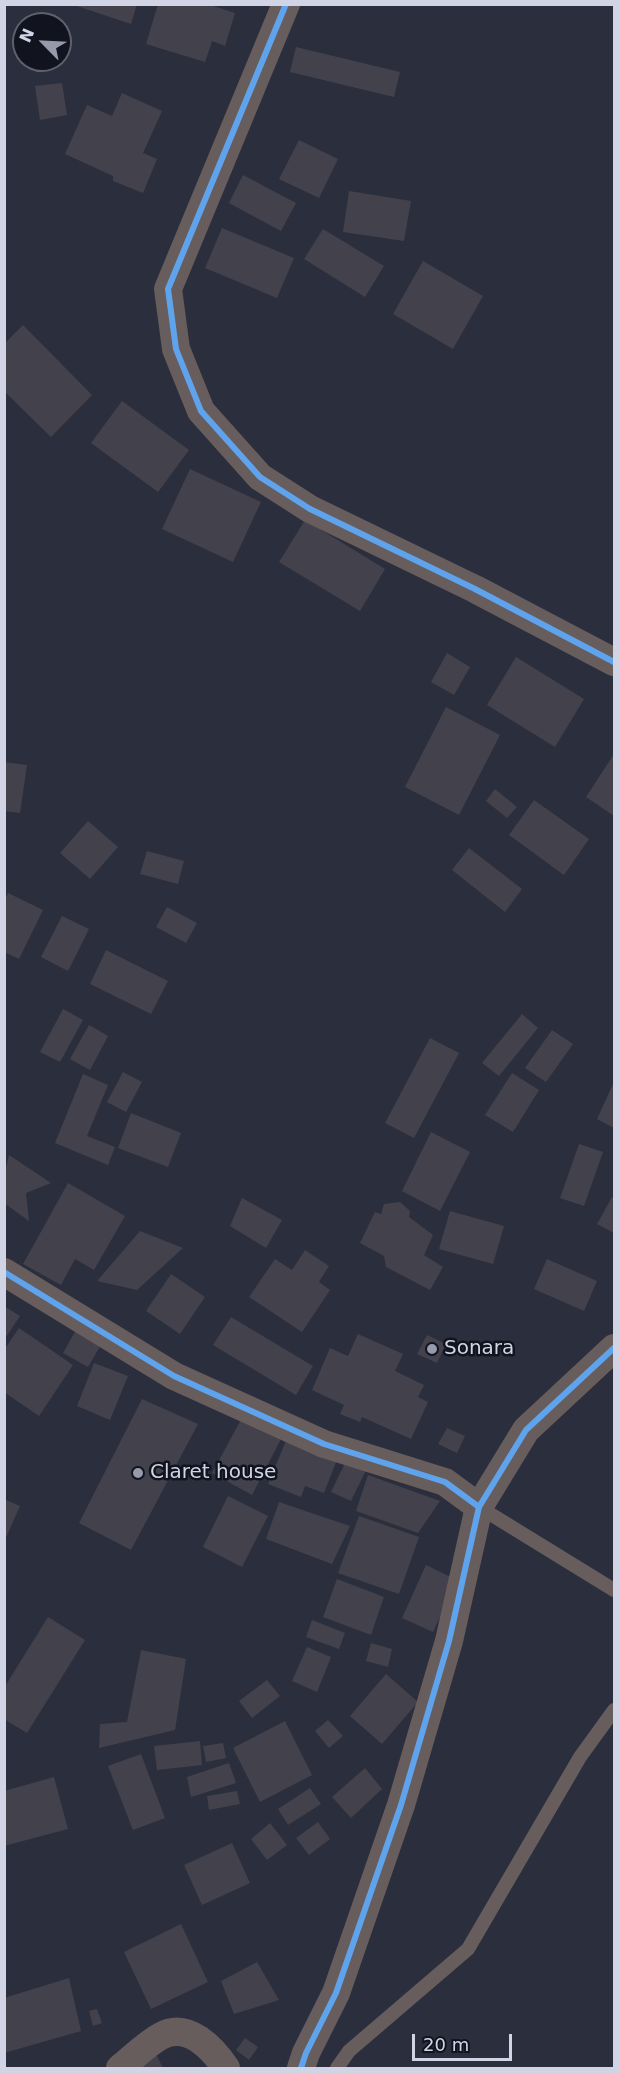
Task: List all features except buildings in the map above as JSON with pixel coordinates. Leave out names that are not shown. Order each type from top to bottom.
[{"type":"street","points":[[286,4],[168,289],[176,349],[201,411],[260,477],[310,509],[475,589],[615,662]]},
{"type":"street","points":[[4,1272],[174,1376],[324,1444],[445,1482],[479,1507]]},
{"type":"street","points":[[301,2068],[306,2053],[336,1994],[402,1805],[450,1641],[479,1507],[526,1430],[615,1348]]},
{"type":"street","points":[[120,2068],[162,2035],[173,2033],[189,2034],[207,2045],[226,2068]]},
{"type":"lane","points":[[479,1507],[615,1590]]},
{"type":"lane","points":[[337,2068],[350,2051],[468,1949],[580,1757],[615,1710]]},
{"type":"cycle path","points":[[286,4],[168,289],[176,349],[201,411],[260,477],[310,509],[475,589],[614,662]]},
{"type":"cycle path","points":[[4,1272],[174,1376],[324,1444],[445,1482],[479,1507]]},
{"type":"cycle path","points":[[301,2068],[306,2053],[336,1993],[401,1805],[449,1641],[479,1507],[526,1430],[614,1348]]},
{"type":"place","name":"Sonara","points":[[432,1349]]},
{"type":"place","name":"Claret house","points":[[138,1473]]}]
